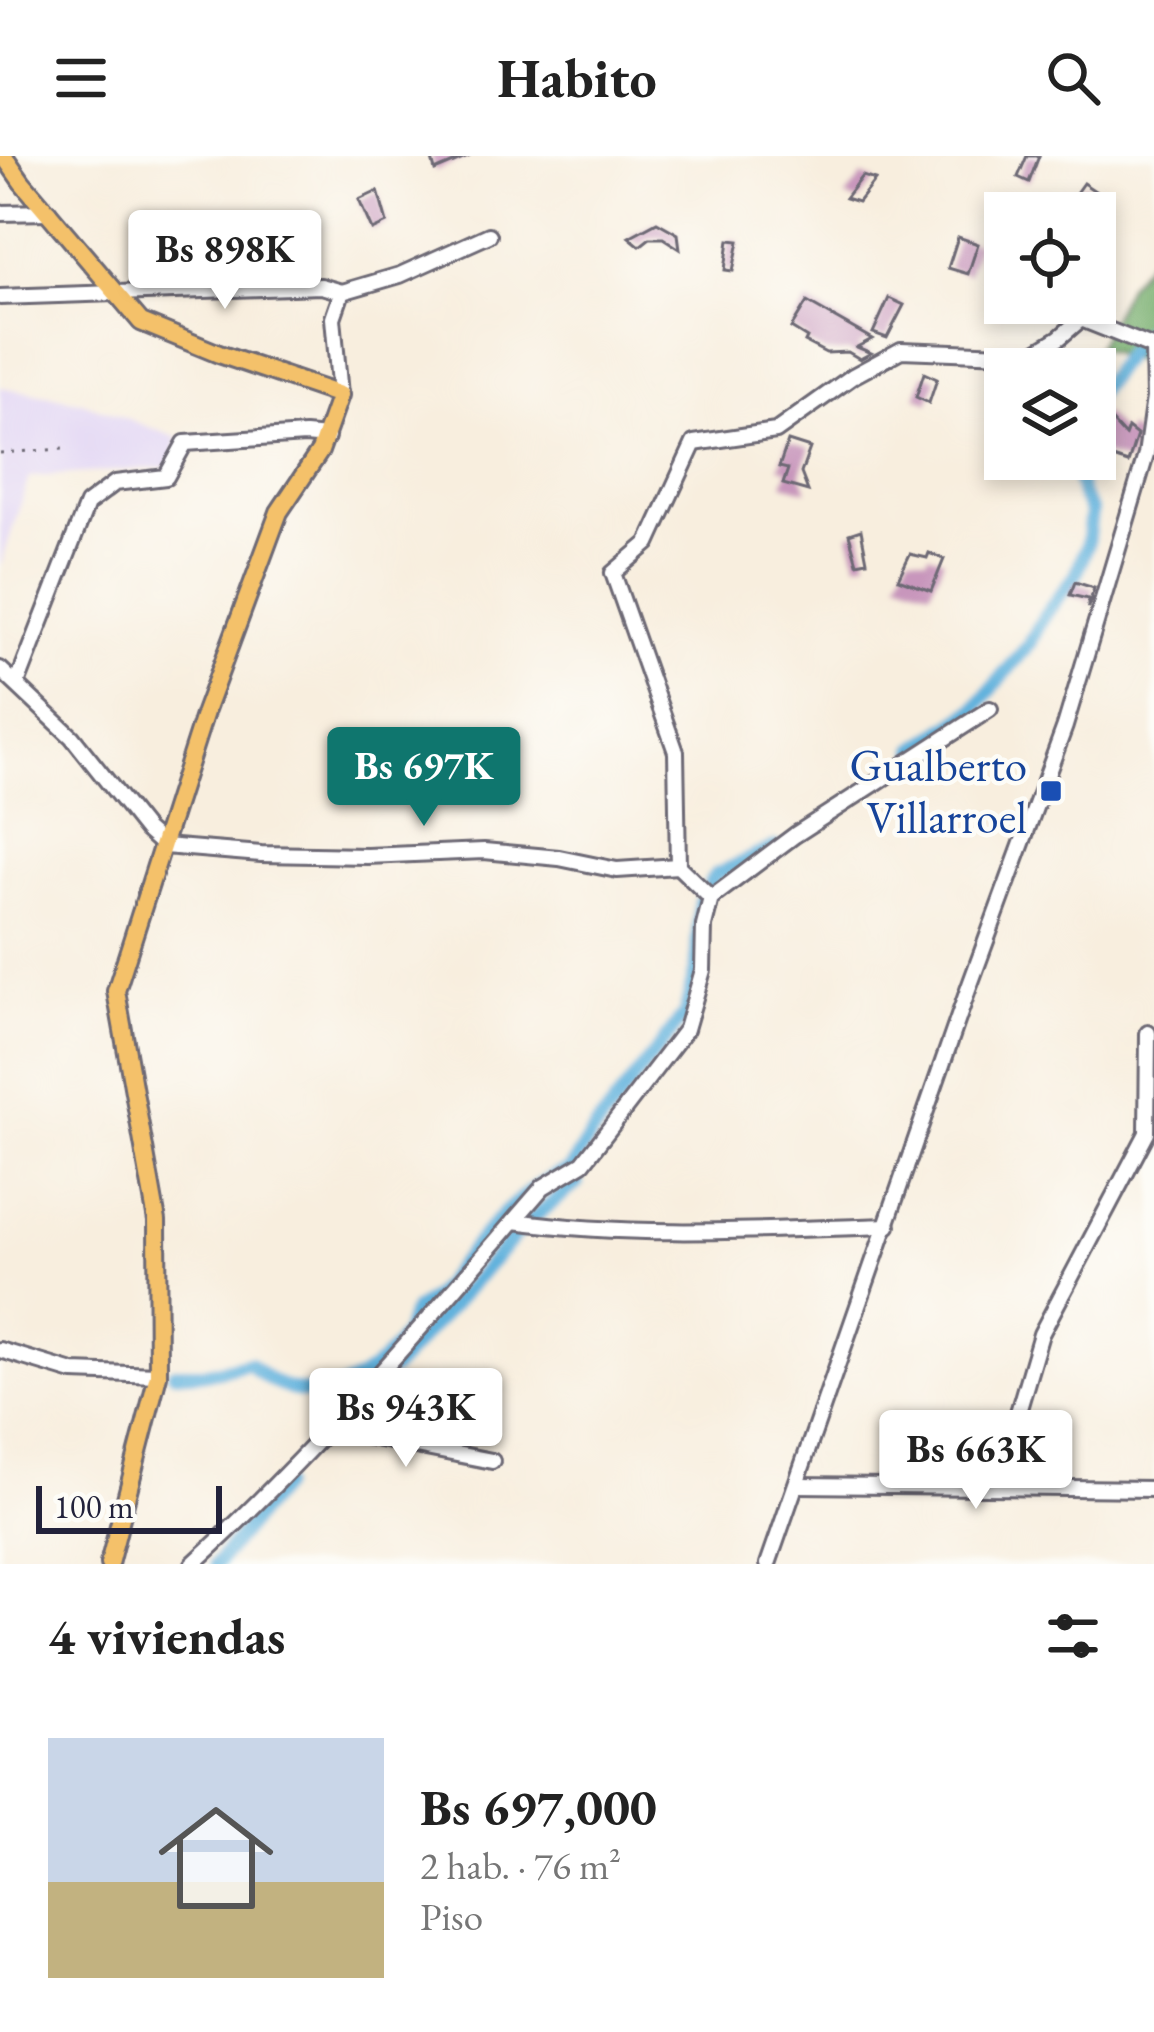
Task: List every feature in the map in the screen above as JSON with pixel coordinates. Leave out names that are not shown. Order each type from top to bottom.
[{"type":"main road","points":[[4,156],[141,322],[220,355],[340,394],[326,437],[279,512],[206,712],[116,991],[157,1221],[158,1375],[109,1564]]},
{"type":"street","points":[[0,213],[49,212]]},
{"type":"street","points":[[0,297],[321,286],[342,292],[400,275],[489,235]]},
{"type":"street","points":[[340,394],[333,318],[342,292]]},
{"type":"street","points":[[711,898],[678,866],[676,752],[613,573],[648,543],[694,443],[776,430],[853,376],[901,350],[1031,355],[1081,319],[1153,348],[1154,398],[1146,455],[1065,725],[768,1564]]},
{"type":"street","points":[[17,684],[87,503],[116,483],[166,477],[185,442],[326,437]]},
{"type":"street","points":[[0,669],[72,737],[164,846],[368,856],[484,851],[559,858],[617,870],[678,866]]},
{"type":"street","points":[[193,1564],[260,1503],[329,1429],[543,1187],[583,1163],[686,1029],[703,970],[704,926],[711,898],[795,835],[990,709]]},
{"type":"street","points":[[996,1487],[1041,1334],[1147,1133],[1148,1033]]},
{"type":"street","points":[[514,1221],[572,1229],[691,1232],[888,1226]]},
{"type":"street","points":[[0,1350],[74,1372],[158,1375]]},
{"type":"street","points":[[329,1429],[492,1460]]},
{"type":"street","points":[[798,1485],[1154,1489]]},
{"type":"path","points":[[0,453],[63,449]]},
{"type":"shaded area","points":[[0,387],[79,401],[178,438],[171,467],[29,477],[0,568]]},
{"type":"green space","points":[[1154,253],[1154,366],[1116,354],[1116,348],[1096,348],[1108,324],[1116,324],[1116,308],[1128,284]]},
{"type":"building","points":[[431,156],[470,156],[435,171]]},
{"type":"building","points":[[1027,156],[1039,156],[1029,182],[1018,177]]},
{"type":"building","points":[[862,176],[875,180],[858,202],[845,198]]},
{"type":"building","points":[[378,191],[387,223],[372,230],[359,200]]},
{"type":"building","points":[[657,222],[678,234],[680,249],[663,238],[650,238],[640,246],[629,237]]},
{"type":"building","points":[[958,237],[978,244],[968,274],[948,268]]},
{"type":"building","points":[[729,240],[739,241],[733,271],[725,270]]},
{"type":"building","points":[[310,242],[311,268],[284,268],[283,243]]},
{"type":"building","points":[[889,298],[904,305],[887,338],[873,333]]},
{"type":"building","points":[[807,302],[872,339],[857,347],[871,353],[860,359],[848,352],[826,353],[805,342],[807,338],[791,328]]},
{"type":"building","points":[[924,373],[937,379],[929,403],[916,397]]},
{"type":"building","points":[[1116,426],[1125,436],[1128,428],[1137,435],[1128,463],[1116,459]]},
{"type":"building","points":[[788,441],[810,448],[801,473],[808,491],[783,484],[788,469],[779,467]]},
{"type":"building","points":[[861,530],[867,561],[857,563],[849,534]]},
{"type":"building","points":[[929,553],[944,559],[931,591],[898,579],[910,554],[927,558]]},
{"type":"building","points":[[1075,582],[1094,588],[1088,608],[1088,599],[1070,595]]},
{"type":"waterway","points":[[1143,335],[1154,324]]},
{"type":"waterway","points":[[1116,367],[1128,351]]},
{"type":"waterway","points":[[916,749],[975,709],[1030,643],[1045,614],[1076,575],[1087,545],[1091,512],[1078,480]]},
{"type":"waterway","points":[[710,883],[715,875],[775,847]]},
{"type":"waterway","points":[[174,1373],[206,1373],[249,1363],[269,1379],[311,1393],[352,1383],[371,1371],[404,1336],[415,1311],[434,1296],[496,1222],[530,1191],[570,1170],[591,1135],[685,1014],[696,969],[700,902]]},
{"type":"waterway","points":[[528,1222],[575,1180]]},
{"type":"waterway","points":[[393,1369],[519,1231]]},
{"type":"waterway","points":[[216,1564],[282,1485]]},
{"type":"place","name":"Gualberto Villarroel","points":[[1051,791]]}]
